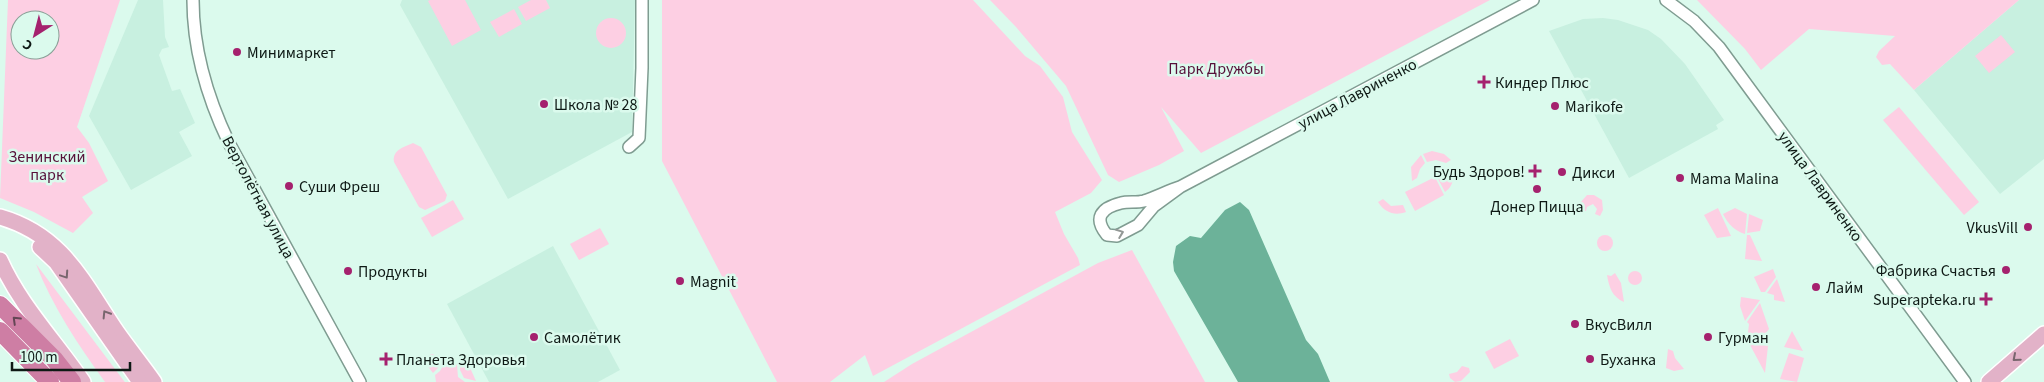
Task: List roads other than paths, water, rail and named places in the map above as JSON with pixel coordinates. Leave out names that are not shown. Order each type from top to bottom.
[{"type":"highway","points":[[0,305],[42,347],[72,382]]},
{"type":"highway","points":[[0,331],[50,382]]},
{"type":"main road","points":[[0,217],[18,222],[42,235],[66,256],[85,280],[117,332],[154,382]]},
{"type":"main road","points":[[0,225],[14,230],[36,243],[56,262],[140,382]]},
{"type":"main road","points":[[0,260],[18,292],[46,334],[83,382]]},
{"type":"main road","points":[[1989,382],[2044,334]]},
{"type":"main road","points":[[0,344],[40,382]]},
{"type":"street","name":"Вертолётная улица","points":[[193,0],[193,20],[199,61],[214,112],[229,143],[360,382]]},
{"type":"street","points":[[629,147],[639,138],[642,0]]},
{"type":"street","name":"улица Лавриненко","points":[[1180,187],[1533,0]]},
{"type":"street","name":"улица Лавриненко","points":[[1666,0],[1694,21],[1719,47],[1964,382]]},
{"type":"street","points":[[1180,187],[1154,206],[1140,224],[1117,236],[1107,235],[1099,222],[1102,213],[1118,203],[1142,201],[1180,187]]},
{"type":"place","name":"Минимаркет","points":[[237,52]]},
{"type":"place","name":"Киндер Плюс","points":[[1484,82]]},
{"type":"place","name":"Школа № 28","points":[[544,104]]},
{"type":"place","name":"Marikofe","points":[[1555,106]]},
{"type":"place","name":"Будь Здоров!","points":[[1535,171]]},
{"type":"place","name":"Дикси","points":[[1562,172]]},
{"type":"place","name":"Mama Malina","points":[[1680,178]]},
{"type":"place","name":"Суши Фреш","points":[[289,186]]},
{"type":"place","name":"Донер Пицца","points":[[1537,189]]},
{"type":"place","name":"VkusVill","points":[[2028,227]]},
{"type":"place","name":"Фабрика Счастья","points":[[2006,270]]},
{"type":"place","name":"Продукты","points":[[348,271]]},
{"type":"place","name":"Magnit","points":[[680,281]]},
{"type":"place","name":"Лайм","points":[[1816,287]]},
{"type":"place","name":"Superapteka.ru","points":[[1986,299]]},
{"type":"place","name":"ВкусВилл","points":[[1575,324]]},
{"type":"place","name":"Самолётик","points":[[534,337]]},
{"type":"place","name":"Гурман","points":[[1708,337]]},
{"type":"place","name":"Планета Здоровья","points":[[386,359]]},
{"type":"place","name":"Буханка","points":[[1590,359]]},
{"type":"park label","name":"Парк Дружбы","points":[[1216,68]]},
{"type":"park label","name":"Зенинский парк","points":[[47,165]]}]
